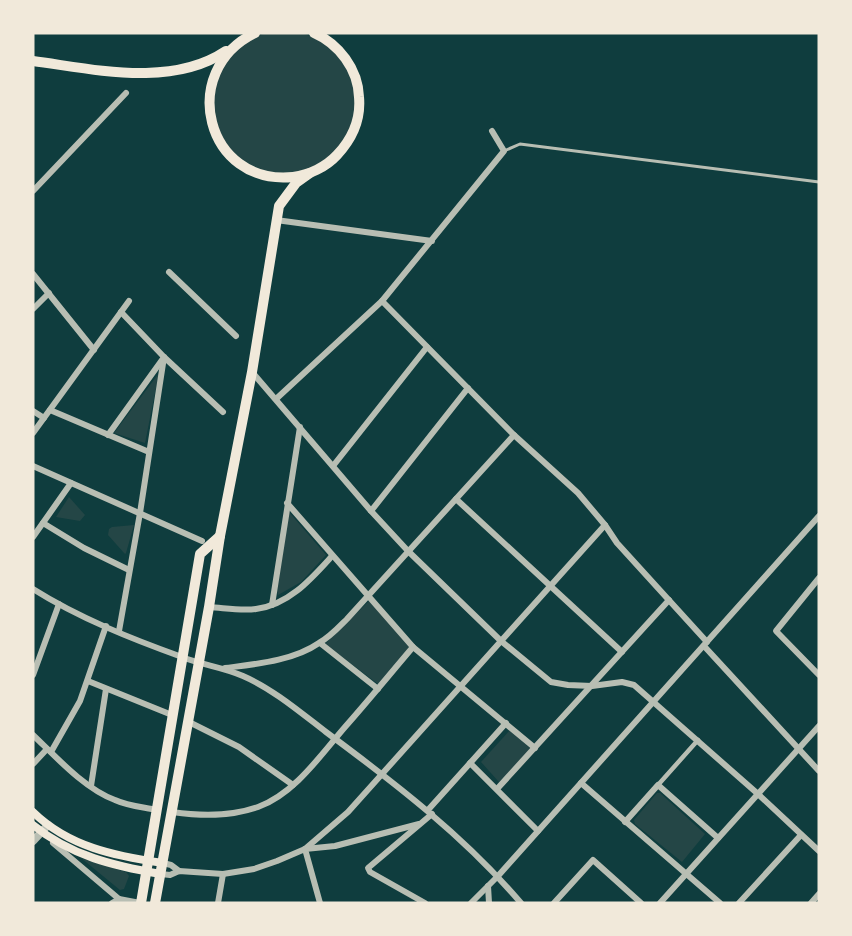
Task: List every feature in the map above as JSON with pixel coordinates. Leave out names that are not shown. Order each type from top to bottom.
[{"type":"highway","points":[[155,903],[189,722],[220,537],[252,372],[279,206],[296,183],[328,163],[343,149],[356,124],[359,97],[355,77],[346,59],[327,40],[314,33]]},
{"type":"highway","points":[[250,35],[225,56],[212,80],[209,108],[215,135],[232,157],[255,172],[282,178],[310,173]]},
{"type":"highway","points":[[34,62],[123,72],[154,73],[201,64],[250,35]]},
{"type":"highway","points":[[140,903],[200,554],[220,537]]},
{"type":"main road","points":[[34,819],[42,832],[79,854],[100,862],[147,866]]},
{"type":"main road","points":[[34,819],[92,849],[162,869]]},
{"type":"street","points":[[33,191],[126,93]]},
{"type":"street","points":[[276,399],[382,301],[432,241],[504,151],[492,131]]},
{"type":"street","points":[[276,220],[432,241]]},
{"type":"street","points":[[170,272],[236,336]]},
{"type":"street","points":[[33,274],[94,350]]},
{"type":"street","points":[[33,309],[49,293]]},
{"type":"street","points":[[33,434],[129,301]]},
{"type":"street","points":[[382,301],[514,435],[579,493],[617,543],[819,771]]},
{"type":"street","points":[[121,312],[164,357],[223,412]]},
{"type":"street","points":[[333,466],[428,347]]},
{"type":"street","points":[[108,435],[164,357]]},
{"type":"street","points":[[118,631],[140,513],[164,357]]},
{"type":"street","points":[[252,372],[408,551],[501,641],[550,682],[568,686],[622,682],[634,685],[698,740],[819,851]]},
{"type":"street","points":[[371,511],[468,388]]},
{"type":"street","points":[[50,410],[149,452]]},
{"type":"street","points":[[33,411],[44,418]]},
{"type":"street","points":[[272,605],[300,427]]},
{"type":"street","points":[[225,668],[282,658],[308,650],[320,643],[347,619],[514,435]]},
{"type":"street","points":[[33,466],[202,541]]},
{"type":"street","points":[[33,537],[71,483]]},
{"type":"street","points":[[456,499],[622,652]]},
{"type":"street","points":[[287,503],[413,647],[535,748]]},
{"type":"street","points":[[471,903],[498,876],[819,516]]},
{"type":"street","points":[[43,523],[84,548],[129,570]]},
{"type":"street","points":[[305,849],[348,812],[605,525]]},
{"type":"street","points":[[209,607],[257,609],[272,605],[300,589],[332,556]]},
{"type":"street","points":[[819,578],[776,631],[819,675]]},
{"type":"street","points":[[33,589],[58,604],[106,626],[182,657],[225,668],[265,688],[430,812],[498,876],[521,903]]},
{"type":"street","points":[[497,789],[669,600]]},
{"type":"street","points":[[33,675],[36,659],[58,604]]},
{"type":"street","points":[[33,764],[49,750],[75,711],[88,681],[106,626]]},
{"type":"street","points":[[320,643],[378,689]]},
{"type":"street","points":[[172,812],[200,815],[241,812],[259,807],[274,799],[293,785],[413,647]]},
{"type":"street","points":[[88,681],[172,715]]},
{"type":"street","points":[[91,786],[106,689]]},
{"type":"street","points":[[189,722],[239,747],[293,785]]},
{"type":"street","points":[[425,903],[370,872],[368,868],[419,824],[506,723]]},
{"type":"street","points":[[660,903],[819,726]]},
{"type":"street","points":[[33,735],[91,786],[115,800],[157,810]]},
{"type":"street","points":[[626,822],[698,740]]},
{"type":"street","points":[[470,763],[538,831]]},
{"type":"street","points":[[580,783],[720,903]]},
{"type":"street","points":[[658,785],[718,838]]},
{"type":"street","points":[[179,871],[171,865],[162,869],[170,875],[179,871],[223,874],[254,869],[305,849],[335,846],[419,824]]},
{"type":"street","points":[[33,841],[48,825]]},
{"type":"street","points":[[42,832],[119,899],[140,903]]},
{"type":"street","points":[[739,903],[801,835]]},
{"type":"street","points":[[305,849],[320,903]]},
{"type":"street","points":[[554,903],[593,860],[641,903]]},
{"type":"street","points":[[218,903],[223,874]]},
{"type":"street","points":[[488,886],[489,903]]},
{"type":"street","points":[[811,903],[819,894]]},
{"type":"street","points":[[112,903],[119,899]]},
{"type":"lane","points":[[504,151],[520,144],[819,182]]},
{"type":"shaded area","points":[[284,31],[311,37],[334,52],[349,75],[355,102],[349,129],[334,152],[311,167],[284,173],[257,167],[234,152],[219,129],[213,102],[219,75],[234,52],[257,37]]},
{"type":"shaded area","points":[[159,373],[145,443],[114,433]]},
{"type":"shaded area","points":[[69,497],[85,515],[80,521],[56,517]]},
{"type":"shaded area","points":[[289,512],[326,555],[301,582],[278,595],[277,591]]},
{"type":"shaded area","points":[[134,525],[125,554],[108,535],[109,529]]},
{"type":"shaded area","points":[[369,601],[410,646],[378,684],[325,644]]},
{"type":"shaded area","points":[[510,730],[531,749],[499,782],[481,762]]},
{"type":"shaded area","points":[[657,793],[660,793],[705,834],[682,862],[635,824],[634,820]]},
{"type":"shaded area","points":[[81,858],[126,872],[129,876],[124,889],[120,890]]}]
